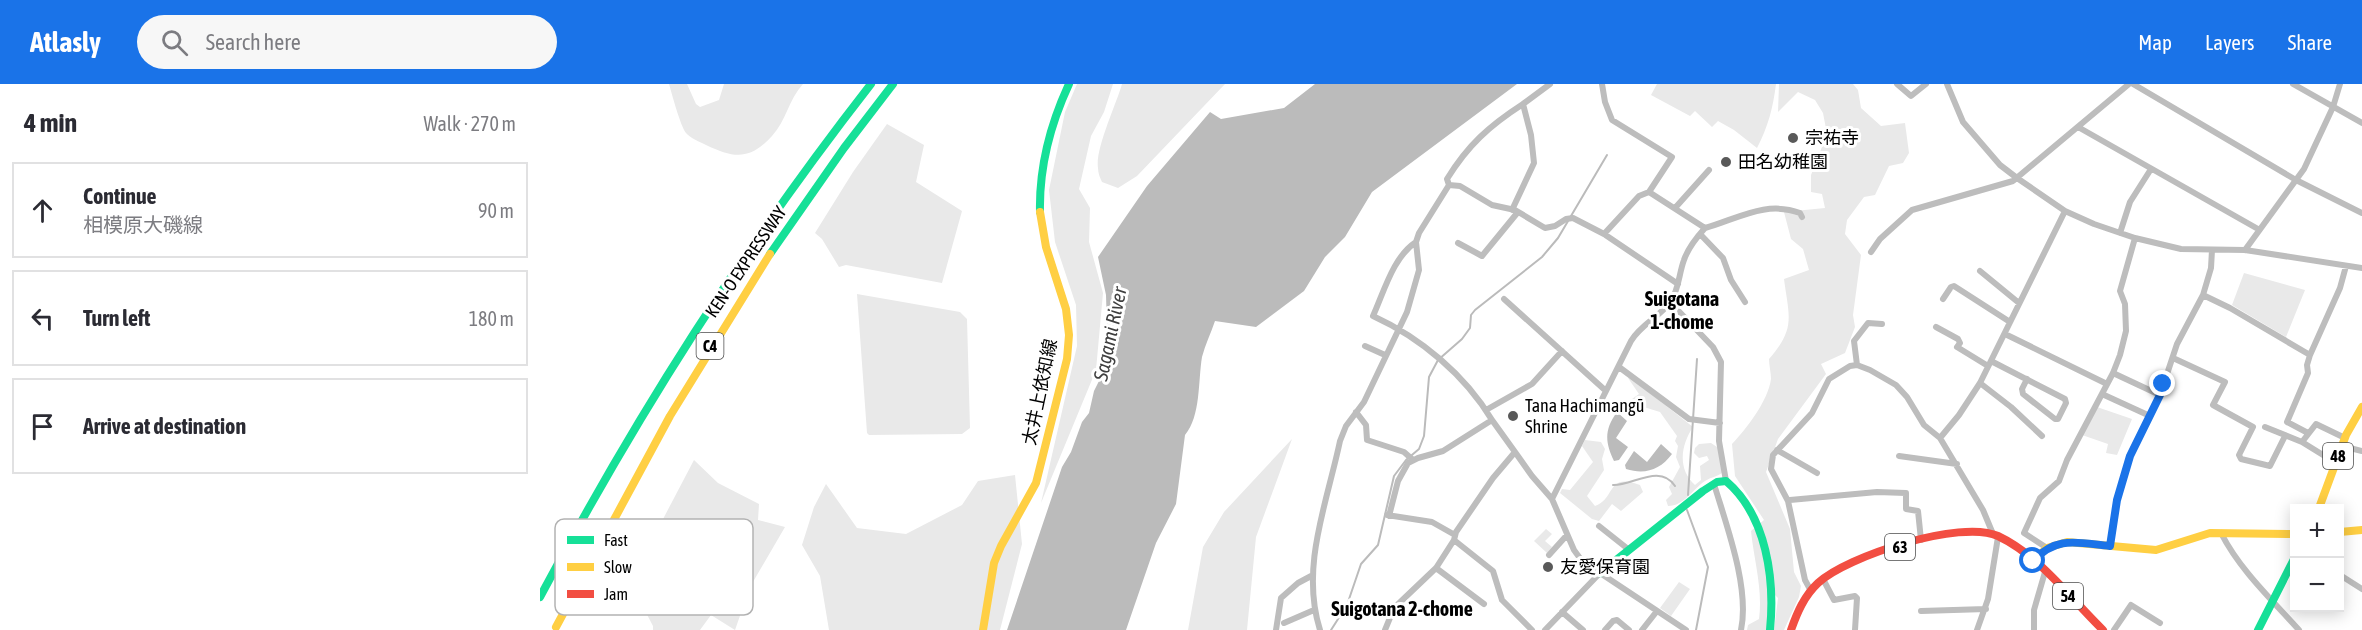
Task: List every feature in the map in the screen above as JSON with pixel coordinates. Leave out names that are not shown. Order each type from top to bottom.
[{"type":"main road","name":"KEN-O EXPRESSWAY","points":[[582,519],[616,456],[670,366],[739,261],[870,84]]},
{"type":"main road","name":"KEN-O EXPRESSWAY","points":[[613,519],[638,471],[721,329],[804,205],[893,84]]},
{"type":"main road","name":"太井上依知線","points":[[983,630],[997,554],[1038,480],[1068,349],[1069,316],[1043,234],[1040,195],[1052,125],[1069,84]]},
{"type":"main road","name":"48","points":[[2321,504],[2344,442],[2358,420],[2362,407]]},
{"type":"main road","points":[[1600,573],[1714,484],[1726,482],[1757,523],[1768,557],[1773,594],[1770,630]]},
{"type":"main road","name":"63","points":[[1791,630],[1798,610],[1811,591],[1823,579],[1854,561],[1921,540],[1959,530],[1974,530],[1996,536],[2018,548],[2033,561]]},
{"type":"main road","points":[[2344,532],[2362,530]]},
{"type":"main road","points":[[2033,561],[2047,548],[2067,542],[2164,549],[2197,535],[2221,532],[2290,534]]},
{"type":"main road","name":"54","points":[[2033,561],[2103,630]]},
{"type":"main road","points":[[2258,630],[2290,568]]},
{"type":"main road","name":"KEN-O EXPRESSWAY","points":[[540,597],[555,569]]},
{"type":"main road","name":"KEN-O EXPRESSWAY","points":[[556,627],[562,615]]},
{"type":"street","points":[[1449,185],[1447,179],[1469,146],[1496,122],[1550,84]]},
{"type":"street","points":[[1602,84],[1605,102],[1612,120],[1672,157],[1649,192],[1639,196],[1604,234]]},
{"type":"street","points":[[1898,84],[1911,96],[1926,84]]},
{"type":"street","points":[[1947,84],[1963,122],[1987,151],[2017,178],[2065,211],[2135,238],[2181,249],[2245,250],[2360,268],[2362,261]]},
{"type":"street","points":[[1870,252],[1880,239],[1910,211],[2013,181],[2129,84]]},
{"type":"street","points":[[2133,84],[2296,180],[2362,213]]},
{"type":"street","points":[[2293,84],[2362,123]]},
{"type":"street","points":[[2245,250],[2258,229],[2304,169],[2333,107],[2340,84]]},
{"type":"street","points":[[1458,243],[1482,256],[1515,211],[1534,163],[1532,135],[1523,104]]},
{"type":"street","points":[[2078,127],[2258,229]]},
{"type":"street","points":[[2120,233],[2130,202],[2151,169]]},
{"type":"street","points":[[1675,208],[1709,170]]},
{"type":"street","points":[[1449,185],[1460,186],[1492,205],[1515,211],[1545,228],[1569,219],[1604,234],[1678,284]]},
{"type":"street","points":[[1320,630],[1314,610],[1313,575],[1317,537],[1340,441],[1346,426],[1364,402],[1407,312],[1419,270],[1416,242],[1419,233],[1449,185]]},
{"type":"street","points":[[1649,192],[1675,208],[1702,231],[1723,258],[1731,280],[1745,302]]},
{"type":"street","points":[[1552,499],[1638,331],[1670,302],[1678,284],[1684,260],[1702,231],[1765,208],[1788,208],[1800,213],[1802,217]]},
{"type":"street","points":[[1940,438],[1959,415],[1980,383],[2065,211]]},
{"type":"street","points":[[2047,548],[2024,533],[2040,498],[2059,481],[2067,460],[2113,373],[2126,333],[2125,304],[2120,291],[2135,238]]},
{"type":"street","points":[[1416,242],[1408,248],[1393,272],[1373,316],[1399,328],[1440,360],[1475,394],[1532,476],[1552,499],[1567,535],[1582,561],[1686,630]]},
{"type":"street","points":[[2110,546],[2114,516],[2127,465],[2160,395],[2177,344],[2203,295],[2211,268],[2212,250]]},
{"type":"street","points":[[2308,433],[2287,422],[2308,373],[2307,365],[2310,355],[2340,288],[2346,266]]},
{"type":"street","points":[[1980,271],[2019,303]]},
{"type":"street","points":[[1943,299],[1954,286],[2010,322]]},
{"type":"street","points":[[2203,295],[2238,312],[2310,355]]},
{"type":"street","points":[[1504,298],[1606,391]]},
{"type":"street","points":[[1670,302],[1719,356],[1722,372],[1719,441],[1726,482]]},
{"type":"street","points":[[1857,365],[1854,341],[1869,322],[1882,324]]},
{"type":"street","points":[[1936,327],[1958,339],[1960,343],[1957,347],[2027,379],[2066,400],[2057,419],[2023,394],[2022,389],[2027,379]]},
{"type":"street","points":[[2004,334],[2107,384]]},
{"type":"street","points":[[1365,345],[1385,355]]},
{"type":"street","points":[[1486,410],[1532,384],[1562,351]]},
{"type":"street","points":[[2173,358],[2224,382],[2210,403],[2253,427],[2239,455],[2241,459],[2270,466],[2285,436]]},
{"type":"street","points":[[1857,365],[1896,385],[1907,397],[1924,425],[1940,438],[1989,519],[1996,536],[1986,609],[1977,630]]},
{"type":"street","points":[[1811,591],[1805,580],[1788,501],[1771,469],[1772,460],[1777,450],[1812,413],[1831,378],[1857,365]]},
{"type":"street","points":[[1619,367],[1692,420],[1720,423]]},
{"type":"street","points":[[2113,373],[2160,395]]},
{"type":"street","points":[[1980,383],[2011,407],[2042,436]]},
{"type":"street","points":[[2102,394],[2150,416]]},
{"type":"street","points":[[1356,412],[1366,425],[1367,440],[1411,457],[1443,451],[1492,420]]},
{"type":"street","points":[[2302,442],[2316,424],[2362,451]]},
{"type":"street","points":[[2265,427],[2302,442],[2336,463]]},
{"type":"street","points":[[1777,450],[1817,473]]},
{"type":"street","points":[[1385,630],[1394,608],[1436,568],[1493,478],[1515,452]]},
{"type":"street","points":[[1899,456],[1957,464]]},
{"type":"street","points":[[1411,457],[1398,481],[1388,515],[1432,522],[1454,537],[1493,571],[1502,600],[1532,630]]},
{"type":"street","points":[[1714,484],[1740,578],[1743,620],[1741,630]]},
{"type":"street","points":[[1788,501],[1877,492],[1906,493],[1906,509],[1918,511],[1921,540]]},
{"type":"street","points":[[1599,526],[1628,549]]},
{"type":"street","points":[[2221,532],[2230,552],[2299,630]]},
{"type":"street","points":[[1549,555],[1567,535]]},
{"type":"street","points":[[1436,568],[1484,604]]},
{"type":"street","points":[[2034,630],[2034,610],[2044,572]]},
{"type":"street","points":[[1545,630],[1600,573]]},
{"type":"street","points":[[1276,630],[1281,598],[1298,583],[1313,575]]},
{"type":"street","points":[[2344,578],[2362,589]]},
{"type":"street","points":[[1823,579],[1834,600],[1855,596],[1857,598],[1855,630]]},
{"type":"street","points":[[2114,630],[2131,605],[2160,623]]},
{"type":"street","points":[[1921,611],[1986,609]]},
{"type":"street","points":[[1284,623],[1314,610]]},
{"type":"street","points":[[1642,630],[1657,611]]},
{"type":"street","points":[[1562,612],[1583,630]]},
{"type":"street","points":[[1605,630],[1617,620],[1629,630]]},
{"type":"shaded area","points":[[669,84],[687,84],[696,104],[700,107],[719,100],[724,84],[803,84],[772,136],[756,150],[741,155],[725,153],[688,135],[681,123]]},
{"type":"shaded area","points":[[1077,84],[1113,84],[1104,112],[1091,136],[1079,189],[1090,208],[1089,242],[1103,293],[1096,370],[1041,503],[1077,346],[1076,305],[1055,242],[1049,190],[1065,112]]},
{"type":"shaded area","points":[[1122,84],[1225,84],[1137,176],[1118,188],[1102,182],[1098,172],[1098,160]]},
{"type":"shaded area","points":[[1657,84],[1776,84],[1770,117],[1757,148],[1718,121],[1712,127],[1695,111],[1690,116],[1651,95]]},
{"type":"shaded area","points":[[1779,84],[1853,84],[1858,90],[1861,108],[1881,126],[1905,123],[1909,153],[1903,163],[1889,166],[1875,195],[1864,197],[1847,220],[1845,234],[1861,255],[1853,315],[1855,327],[1845,353],[1821,364],[1826,374],[1778,439],[1766,472],[1790,529],[1794,572],[1801,586],[1799,597],[1784,630],[1774,630],[1778,598],[1772,592],[1767,630],[1747,630],[1748,625],[1759,619],[1760,608],[1751,531],[1764,520],[1735,476],[1732,444],[1756,414],[1766,396],[1771,379],[1769,359],[1778,348],[1787,330],[1789,313],[1784,279],[1809,270],[1803,249],[1791,239],[1784,212],[1825,208],[1822,194],[1811,192],[1811,175],[1827,134],[1823,113],[1815,100],[1798,92],[1778,112]]},
{"type":"shaded area","points":[[887,124],[924,145],[916,182],[962,211],[942,283],[846,265],[839,267],[822,239],[815,233],[853,172]]},
{"type":"shaded area","points":[[2244,273],[2305,290],[2286,337],[2232,305]]},
{"type":"shaded area","points":[[857,294],[960,312],[967,319],[970,428],[962,434],[869,435],[867,433]]},
{"type":"shaded area","points":[[1628,378],[1693,427],[1686,441],[1683,464],[1689,479],[1695,485],[1701,480],[1700,466],[1709,460],[1707,456],[1699,458],[1694,453],[1695,448],[1699,444],[1711,443],[1720,449],[1723,472],[1705,481],[1684,500],[1674,505],[1668,506],[1666,500],[1672,494],[1669,487],[1680,467],[1676,457],[1677,436],[1660,412],[1634,404],[1632,399],[1639,394]]},
{"type":"shaded area","points":[[2097,407],[2132,419],[2117,455],[2106,453],[2108,444],[2082,435]]},
{"type":"shaded area","points":[[1292,439],[1256,537],[1247,630],[1188,630],[1203,547],[1224,512]]},
{"type":"shaded area","points":[[1585,440],[1601,442],[1605,449],[1602,459],[1604,470],[1587,496],[1595,506],[1602,503],[1616,484],[1622,482],[1640,485],[1643,492],[1621,511],[1612,504],[1599,521],[1592,519],[1560,493],[1562,489],[1570,490],[1593,462],[1582,446]]},
{"type":"shaded area","points":[[694,460],[718,483],[759,504],[758,520],[785,527],[753,582],[753,519],[663,519]]},
{"type":"shaded area","points":[[1015,475],[1022,544],[1000,630],[829,630],[820,576],[802,545],[814,507],[826,484],[857,528],[906,534],[962,505],[978,481]]},
{"type":"shaded area","points":[[1546,529],[1552,534],[1545,541],[1552,547],[1547,553],[1534,541]]},
{"type":"shaded area","points":[[1679,582],[1690,589],[1671,616],[1660,608]]},
{"type":"shaded area","points":[[647,615],[711,615],[700,630],[653,630]]},
{"type":"shaded area","points":[[711,615],[740,615],[735,630]]},
{"type":"water","name":"Sagami River","points":[[1315,84],[1517,84],[1372,192],[1345,237],[1325,257],[1304,291],[1256,327],[1215,321],[1202,357],[1194,418],[1185,435],[1176,504],[1156,543],[1126,630],[1007,630],[1062,467],[1071,452],[1082,422],[1089,413],[1094,391],[1108,363],[1106,295],[1098,257],[1147,186],[1210,112],[1221,119],[1284,108]]},
{"type":"water","points":[[1617,412],[1627,421],[1616,438],[1628,447],[1619,460],[1614,461],[1607,436]]},
{"type":"water","points":[[1661,444],[1672,454],[1662,464],[1646,471],[1626,469],[1625,465],[1634,451],[1647,462]]},
{"type":"waterway","points":[[1331,630],[1347,605],[1361,564],[1378,545],[1394,476],[1406,460],[1419,449],[1424,436],[1429,377],[1438,360],[1462,339],[1470,328],[1471,315],[1475,310],[1542,257],[1558,238],[1607,155]]},
{"type":"waterway","points":[[1688,495],[1697,359]]},
{"type":"waterway","points":[[1613,485],[1646,477],[1662,476],[1669,479],[1675,486]]},
{"type":"waterway","points":[[1687,510],[1708,567],[1696,630]]},
{"type":"traffic: fast","points":[[583,519],[694,333],[779,207],[871,84]]},
{"type":"traffic: fast","points":[[770,254],[844,148],[893,84]]},
{"type":"traffic: fast","points":[[1040,212],[1041,179],[1047,146],[1056,115],[1069,84]]},
{"type":"traffic: fast","points":[[1600,573],[1703,491],[1717,482],[1726,481],[1740,495],[1751,512],[1765,550],[1771,591],[1770,630]]},
{"type":"traffic: fast","points":[[2258,630],[2290,567]]},
{"type":"traffic: fast","points":[[540,597],[555,569]]},
{"type":"traffic: slow","points":[[983,630],[994,563],[1036,483],[1067,359],[1069,335],[1066,309],[1046,247],[1040,212]]},
{"type":"traffic: slow","points":[[614,519],[670,416],[770,254]]},
{"type":"traffic: slow","points":[[2320,504],[2346,435],[2362,407]]},
{"type":"traffic: slow","points":[[2344,532],[2362,530]]},
{"type":"traffic: slow","points":[[2033,561],[2047,548],[2067,542],[2156,550],[2210,533],[2290,534]]},
{"type":"traffic: slow","points":[[556,627],[562,615]]},
{"type":"traffic: jam","points":[[1791,630],[1809,593],[1818,583],[1833,573],[1853,562],[1905,543],[1958,532],[1981,532],[1998,536],[2013,544],[2054,578],[2103,630]]},
{"type":"place","name":"宗祐寺","points":[[1793,138]]},
{"type":"place","name":"田名幼稚園","points":[[1726,162]]},
{"type":"place","name":"Tana Hachimangū Shrine","points":[[1513,416]]},
{"type":"place","name":"友愛保育園","points":[[1548,567]]},
{"type":"district","name":"Suigotana 1-chome","points":[[1682,310]]},
{"type":"district","name":"Suigotana 2-chome","points":[[1402,609]]},
{"type":"route","points":[[2033,561],[2047,548],[2061,543],[2110,546],[2117,500],[2127,465],[2149,420],[2163,384]]}]
